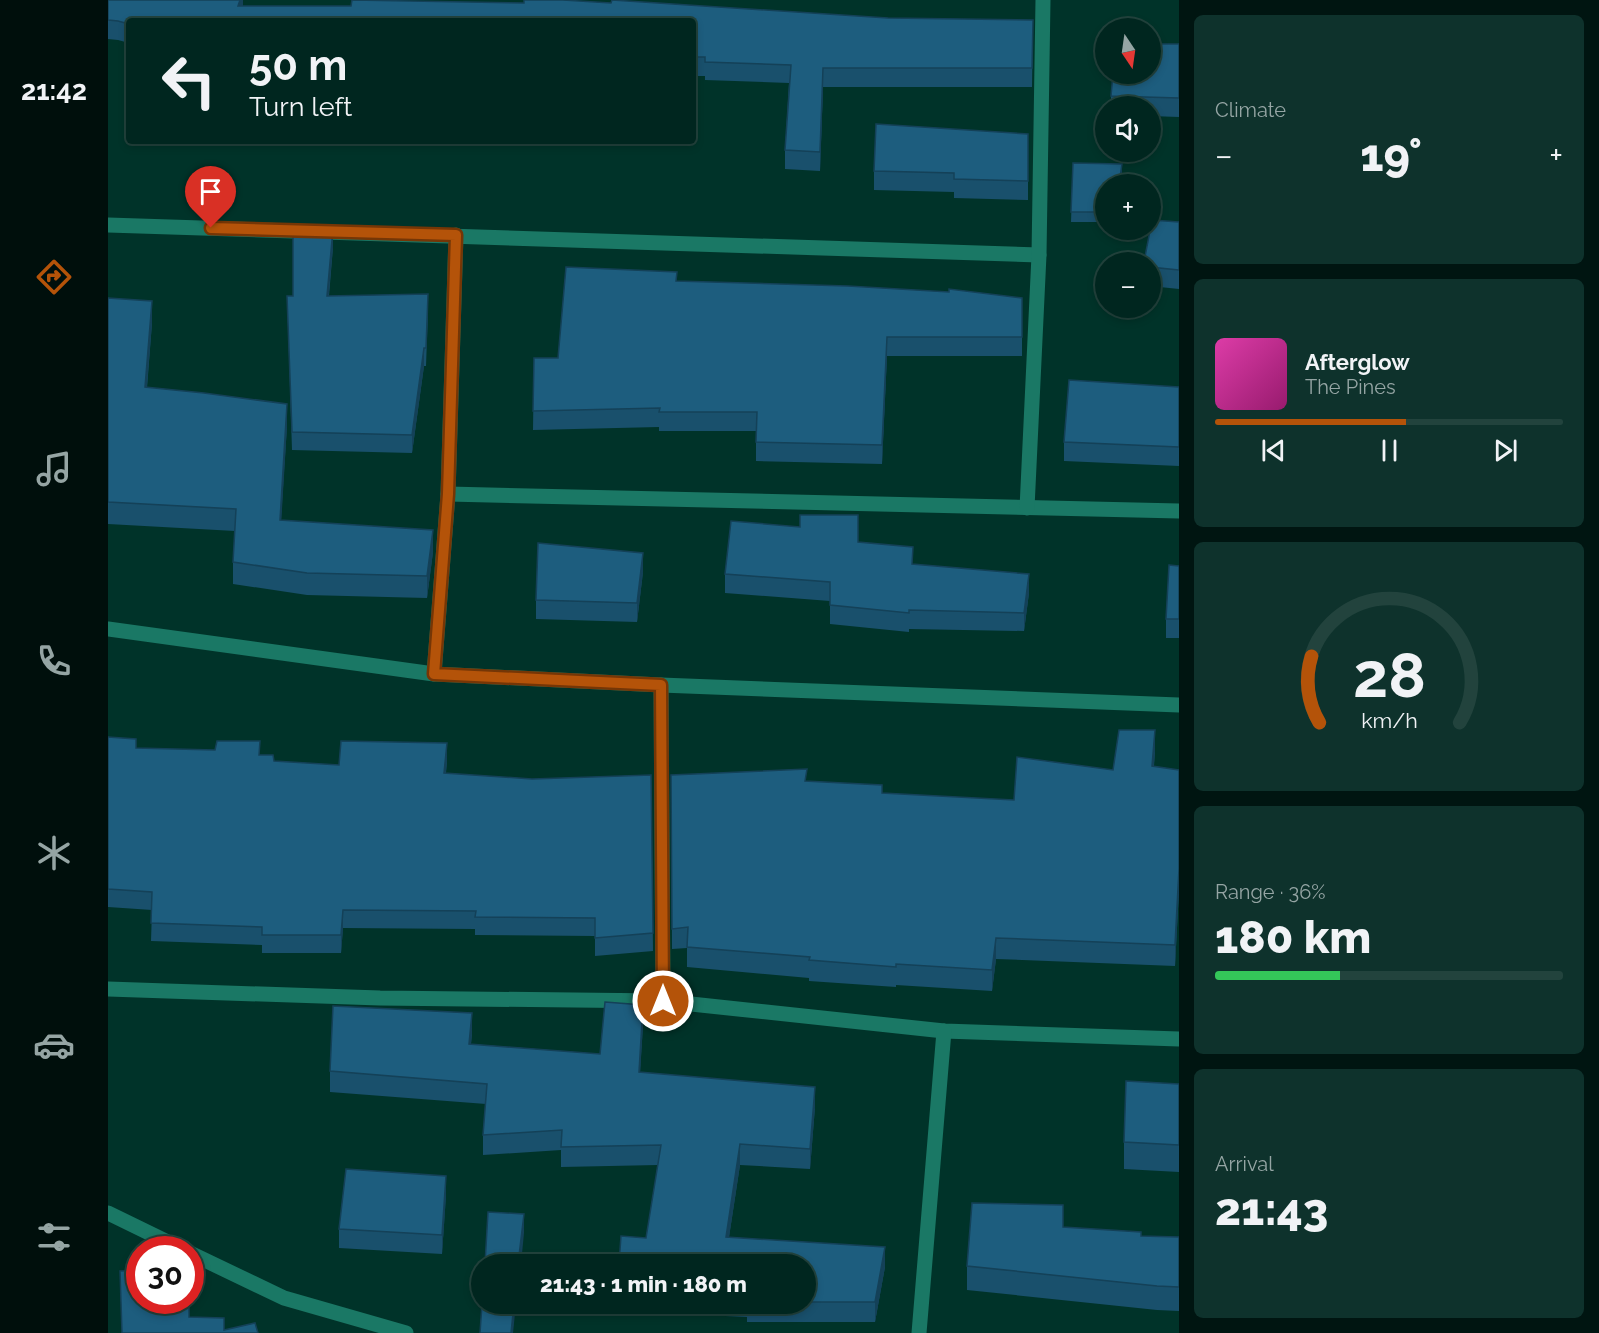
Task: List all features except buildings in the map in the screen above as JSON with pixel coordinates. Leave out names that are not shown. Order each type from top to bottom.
[{"type":"street","points":[[1027,507],[1039,255],[1043,0]]},
{"type":"street","points":[[108,225],[1039,255]]},
{"type":"street","points":[[434,674],[448,494],[456,235]]},
{"type":"street","points":[[448,494],[1179,511]]},
{"type":"street","points":[[108,629],[434,674],[1179,705]]},
{"type":"street","points":[[661,685],[663,1001]]},
{"type":"street","points":[[108,989],[380,998],[663,1001],[944,1030],[1179,1040]]},
{"type":"street","points":[[919,1333],[944,1030]]},
{"type":"street","points":[[108,1213],[155,1236]]},
{"type":"street","points":[[204,1259],[284,1298],[406,1333]]},
{"type":"route","points":[[211,228],[456,235],[448,494],[434,674],[661,685],[663,1001]]}]
